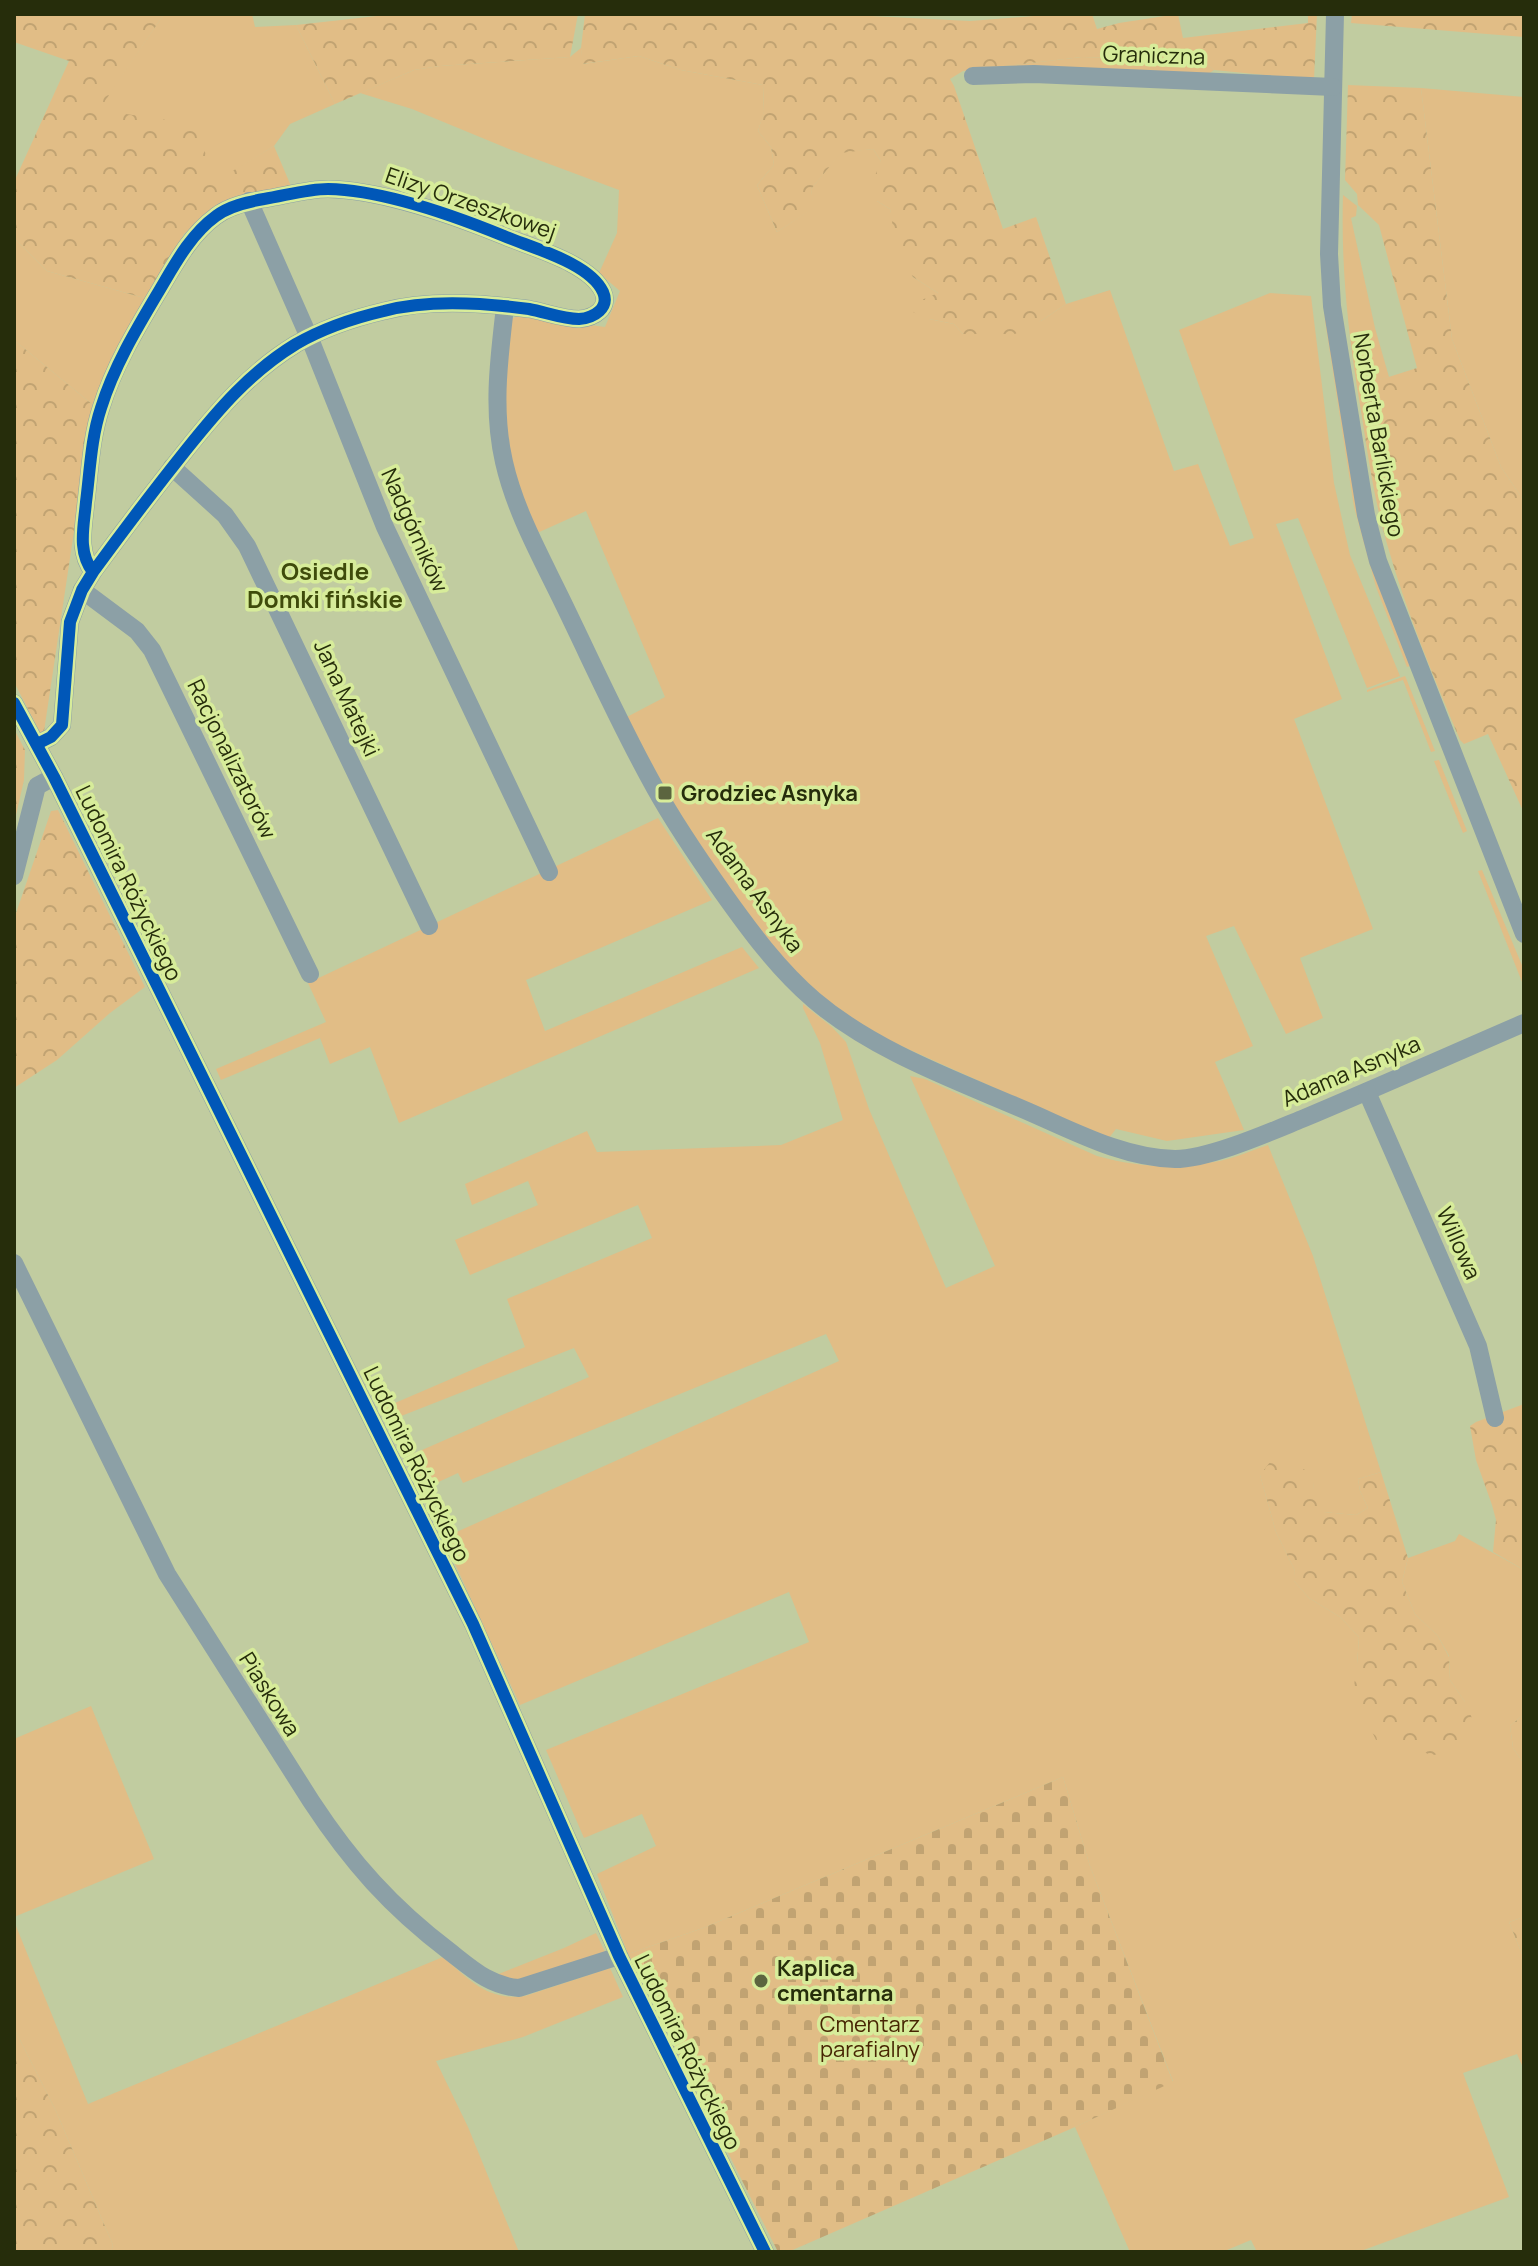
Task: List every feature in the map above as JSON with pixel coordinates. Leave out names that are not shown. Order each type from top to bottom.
[{"type":"street","name":"Norberta Barlickiego","points":[[1335,14],[1329,254],[1332,306],[1366,515],[1378,561],[1524,934]]},
{"type":"street","name":"Graniczna","points":[[973,76],[1034,74],[1333,87]]},
{"type":"street","name":"Elizy Orzeszkowej","points":[[93,572],[86,563],[81,546],[92,448],[100,409],[132,336],[188,242],[216,215],[249,201],[325,189],[365,192],[486,229],[581,269],[596,281],[605,295],[606,304],[599,313],[581,319],[505,307]]},
{"type":"street","name":"Nadgórników","points":[[249,201],[309,337],[385,527],[549,872]]},
{"type":"street","points":[[37,744],[51,737],[62,725],[70,622],[82,590],[172,467],[223,404],[248,379],[309,337],[386,310],[451,304],[505,307]]},
{"type":"street","name":"Adama Asnyka","points":[[505,307],[497,390],[500,439],[512,490],[531,534],[657,792],[752,934],[804,991],[839,1019],[874,1042],[952,1079],[1107,1145],[1149,1157],[1180,1159],[1271,1132],[1524,1023]]},
{"type":"street","name":"Jana Matejki","points":[[172,467],[225,515],[247,546],[429,926]]},
{"type":"street","name":"Racjonalizatorów","points":[[82,590],[137,631],[152,650],[310,974]]},
{"type":"street","name":"Ludomira Różyckiego","points":[[14,703],[54,777],[473,1624],[619,1956],[765,2252]]},
{"type":"street","points":[[14,876],[37,786],[54,777]]},
{"type":"street","name":"Willowa","points":[[1367,1092],[1478,1346],[1495,1418]]},
{"type":"street","name":"Piaskowa","points":[[14,1263],[167,1574],[242,1696],[319,1813],[366,1877],[407,1918],[486,1980],[503,1987],[519,1988],[619,1956]]},
{"type":"green space","points":[[14,14],[164,14],[99,110],[200,125],[211,184],[274,146],[291,186],[215,206],[184,234],[148,299],[47,271],[14,238],[14,182],[69,61],[14,42]]},
{"type":"green space","points":[[164,14],[252,14],[255,27],[296,25],[335,104],[290,124],[274,146],[211,185],[98,110]]},
{"type":"green space","points":[[395,14],[578,14],[570,57],[414,70],[335,104],[296,25]]},
{"type":"green space","points":[[585,14],[831,14],[970,21],[1092,14],[1097,29],[1178,14],[1183,38],[1308,23],[1308,14],[1317,14],[1314,80],[1214,70],[1203,61],[1082,57],[963,71],[950,79],[1003,229],[1036,217],[1066,304],[1015,334],[963,334],[954,324],[913,312],[919,301],[938,293],[913,277],[897,254],[890,209],[877,201],[869,190],[881,161],[873,149],[841,153],[811,189],[814,208],[777,232],[757,185],[774,165],[771,147],[758,131],[764,111],[763,85],[681,70],[639,56],[582,64]]},
{"type":"green space","points":[[1352,14],[1524,14],[1524,37],[1351,23]]},
{"type":"green space","points":[[581,48],[583,64],[639,56],[681,70],[763,85],[764,112],[758,131],[771,147],[774,165],[757,185],[777,232],[813,208],[811,189],[841,152],[873,149],[881,161],[877,201],[890,209],[913,277],[938,293],[929,319],[954,324],[963,334],[987,332],[1041,321],[1066,304],[1110,290],[1174,471],[1198,464],[1230,546],[1254,538],[1179,330],[1270,293],[1311,296],[1334,483],[1350,555],[1400,676],[1367,688],[1298,518],[1276,524],[1342,699],[1294,719],[1373,929],[1300,958],[1323,1018],[1286,1034],[1234,926],[1206,936],[1253,1046],[1215,1062],[1244,1130],[1167,1141],[1116,1129],[1108,1139],[879,1036],[822,997],[777,953],[728,889],[685,822],[625,718],[665,697],[586,511],[535,534],[514,481],[503,429],[510,320],[519,315],[605,327],[620,291],[599,273],[617,233],[619,190],[412,109],[360,93],[414,70],[570,57]]},
{"type":"green space","points":[[1082,57],[1203,61],[1214,70],[1208,74],[963,71]]},
{"type":"green space","points":[[1348,85],[1421,88],[1452,339],[1501,467],[1524,501],[1524,813],[1488,734],[1464,744],[1460,740],[1411,619],[1382,525],[1357,387],[1417,368],[1379,225],[1358,205],[1357,194],[1345,180]]},
{"type":"green space","points":[[1421,88],[1524,97],[1524,501],[1501,467],[1452,339]]},
{"type":"green space","points":[[1343,195],[1357,206],[1356,216],[1351,218],[1389,377],[1357,387],[1346,291]]},
{"type":"green space","points":[[14,238],[47,271],[148,299],[93,405],[14,340]]},
{"type":"green space","points":[[1321,245],[1331,336],[1410,666],[1407,667],[1376,587],[1354,507],[1325,321]]},
{"type":"green space","points":[[14,340],[93,405],[43,738],[14,682]]},
{"type":"green space","points":[[1405,676],[1435,751],[1431,752],[1403,680],[1367,692]]},
{"type":"green space","points":[[14,729],[25,750],[24,780],[14,824]]},
{"type":"green space","points":[[1439,760],[1467,831],[1463,833],[1434,761]]},
{"type":"green space","points":[[58,810],[145,987],[57,1060],[14,1088],[14,919],[51,811]]},
{"type":"green space","points":[[658,818],[712,900],[526,980],[545,1031],[742,947],[759,968],[399,1123],[370,1047],[330,1064],[320,1038],[221,1080],[216,1069],[326,1022],[308,983]]},
{"type":"green space","points":[[1482,870],[1524,970],[1524,987],[1478,871]]},
{"type":"green space","points":[[803,1004],[846,1042],[869,1109],[946,1288],[995,1266],[910,1076],[925,1079],[1097,1156],[1126,1163],[1155,1166],[1199,1164],[1228,1159],[1268,1145],[1313,1256],[1381,1472],[1358,1479],[1368,1508],[1356,1515],[1323,1512],[1312,1496],[1314,1483],[1260,1475],[1276,1532],[1295,1571],[1294,1581],[1309,1598],[1340,1617],[1359,1637],[1357,1665],[1465,1702],[1450,1680],[1449,1656],[1438,1636],[1415,1614],[1402,1582],[1408,1558],[1455,1541],[1459,1534],[1524,1570],[1524,1714],[1510,1726],[1513,1748],[1524,1764],[1524,1917],[1509,1922],[1524,1959],[1524,2070],[1517,2054],[1463,2073],[1509,2197],[1358,2252],[1257,2252],[1251,2240],[1222,2252],[1130,2252],[1075,2127],[1173,2081],[1090,1866],[1063,1777],[703,1928],[628,1954],[597,1874],[656,1846],[642,1814],[584,1838],[546,1750],[809,1642],[789,1592],[520,1705],[443,1538],[839,1361],[826,1334],[463,1483],[458,1473],[421,1490],[406,1457],[589,1377],[574,1348],[386,1422],[381,1409],[525,1347],[507,1299],[652,1238],[638,1205],[470,1275],[455,1240],[538,1205],[528,1181],[472,1205],[465,1184],[587,1131],[597,1152],[781,1145],[843,1120],[820,1043]]},
{"type":"green space","points":[[1524,1404],[1524,1570],[1493,1552],[1496,1520],[1476,1460],[1470,1426]]},
{"type":"green space","points":[[1291,1452],[1300,1468],[1308,1471],[1314,1483],[1313,1496],[1324,1512],[1356,1515],[1368,1508],[1358,1479],[1381,1472],[1408,1558],[1402,1582],[1415,1614],[1438,1636],[1449,1657],[1450,1680],[1465,1702],[1478,1732],[1465,1747],[1430,1756],[1410,1740],[1395,1747],[1377,1742],[1353,1693],[1359,1637],[1340,1617],[1309,1598],[1293,1580],[1295,1571],[1276,1532],[1260,1475],[1277,1453]]},
{"type":"green space","points":[[91,1706],[154,1859],[14,1917],[14,1739]]},
{"type":"green space","points":[[1524,1714],[1524,1764],[1513,1748],[1510,1726]]},
{"type":"green space","name":"Cmentarz parafialny","points":[[1063,1777],[1090,1866],[1173,2082],[788,2252],[778,2252],[628,1954],[703,1928]]},
{"type":"green space","points":[[1524,1917],[1524,1959],[1509,1922]]},
{"type":"green space","points":[[14,1921],[88,2104],[443,1957],[480,1987],[512,1997],[525,1996],[610,1968],[623,1997],[523,2037],[436,2061],[468,2127],[519,2252],[111,2252],[113,2245],[56,2111],[14,2028]]},
{"type":"green space","points":[[596,1933],[605,1952],[555,1971],[510,1981],[496,1975],[564,1948]]},
{"type":"green space","points":[[14,2028],[56,2111],[113,2245],[111,2252],[14,2252]]},
{"type":"cycle path","points":[[37,744],[51,737],[62,725],[70,622],[82,590],[93,572],[198,435],[236,392],[279,355],[338,324],[401,307],[475,304],[529,309],[579,319],[599,311],[604,303],[603,292],[586,273],[559,258],[441,213],[371,194],[349,190],[312,190],[245,203],[221,213],[198,232],[177,260],[142,319],[106,392],[93,443],[83,529],[85,556],[93,572]]},
{"type":"cycle path","points":[[14,703],[54,777],[473,1624],[619,1956],[765,2252]]},
{"type":"place","name":"Grodziec Asnyka","points":[[665,793]]},
{"type":"place","name":"Kaplica cmentarna","points":[[761,1981]]},
{"type":"district","name":"Osiedle Domki fińskie","points":[[325,586]]}]
